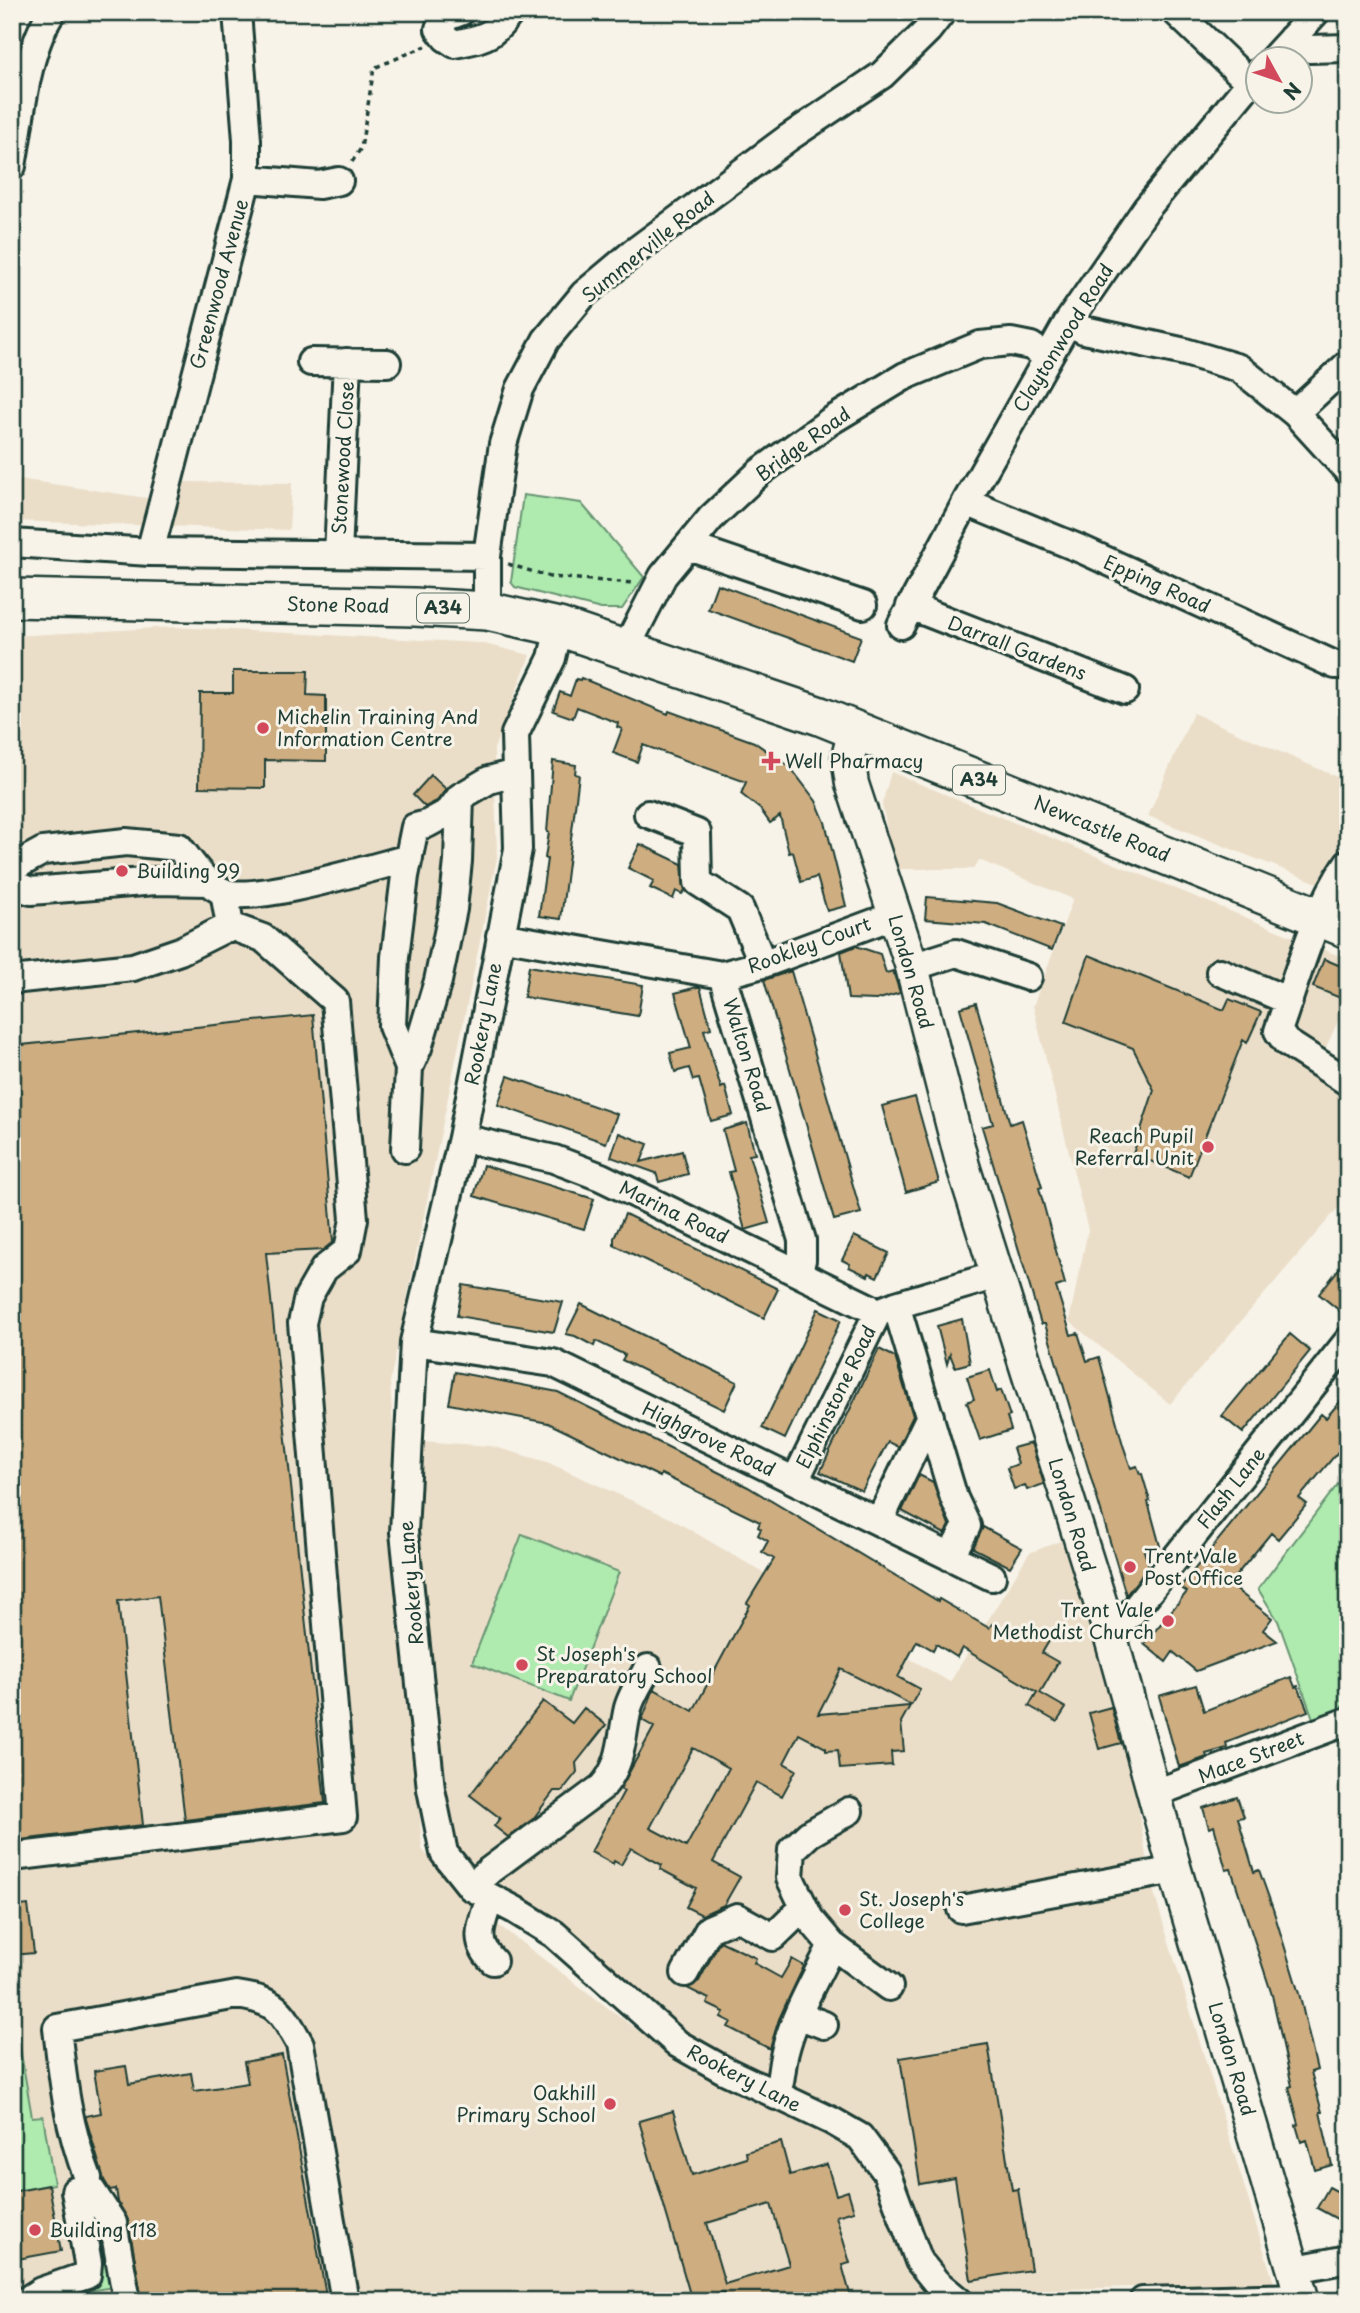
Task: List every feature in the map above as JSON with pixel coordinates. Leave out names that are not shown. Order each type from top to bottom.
[{"type":"highway","name":"Stone Road","points":[[12,598],[487,611],[559,627],[626,648],[855,730]]},
{"type":"highway","name":"Newcastle Road","points":[[855,730],[1333,923]]},
{"type":"main road","name":"London Road","points":[[855,730],[848,757],[852,784],[912,967],[963,1166],[1108,1627],[1175,1870],[1301,2289]]},
{"type":"street","points":[[12,166],[31,65],[45,23],[52,12]]},
{"type":"street","name":"Greenwood Avenue","points":[[150,552],[247,179],[247,140],[237,12]]},
{"type":"street","points":[[460,12],[442,19],[439,29],[455,44],[478,39],[496,31],[510,12]]},
{"type":"street","name":"Summerville Road","points":[[487,611],[487,556],[503,444],[520,389],[546,340],[584,294],[634,252],[788,138],[881,75],[928,30],[942,12]]},
{"type":"street","points":[[1176,12],[1244,69]]},
{"type":"street","points":[[1285,46],[1316,12]]},
{"type":"street","points":[[1291,39],[1309,49],[1348,48]]},
{"type":"street","name":"Claytonwood Road","points":[[905,616],[1068,322],[1146,208],[1244,89]]},
{"type":"street","points":[[247,179],[319,184],[339,181]]},
{"type":"street","points":[[1068,322],[1084,330],[1185,352],[1239,368],[1295,413],[1348,471]]},
{"type":"street","name":"Bridge Road","points":[[626,648],[657,585],[711,518],[760,472],[829,422],[905,376],[981,345],[1012,342],[1031,346],[1047,357]]},
{"type":"street","name":"Stonewood Close","points":[[311,362],[387,363]]},
{"type":"street","name":"Stonewood Close","points":[[338,554],[347,362]]},
{"type":"street","points":[[1295,413],[1348,364]]},
{"type":"street","name":"Epping Road","points":[[966,502],[1083,550],[1335,665],[1348,665]]},
{"type":"street","points":[[12,543],[150,552],[487,556]]},
{"type":"street","points":[[688,546],[863,606]]},
{"type":"street","name":"Darrall Gardens","points":[[905,616],[1125,690]]},
{"type":"street","name":"Rookery Lane","points":[[559,627],[552,658],[515,733],[517,849],[462,1138],[414,1342],[404,1532],[430,1789],[444,1853],[480,1892],[554,1934],[678,2045],[860,2137],[886,2172],[919,2261],[936,2282],[959,2301]]},
{"type":"street","points":[[405,1149],[408,1068],[392,1026],[395,957],[415,827],[449,812],[460,797],[489,780],[516,773]]},
{"type":"street","points":[[408,1068],[418,1048],[438,981],[453,909],[460,797]]},
{"type":"street","points":[[648,814],[697,833],[698,882],[740,909],[763,964]]},
{"type":"street","points":[[12,869],[43,851],[126,842],[180,848],[216,887],[230,926]]},
{"type":"street","points":[[12,884],[31,891],[156,881],[216,887],[243,895],[303,886],[409,858]]},
{"type":"street","points":[[1348,863],[1337,879],[1333,923],[1289,1001],[1278,1031],[1286,1042],[1348,1082]]},
{"type":"street","name":"Rookley Court","points":[[722,975],[763,964],[895,915]]},
{"type":"street","points":[[12,979],[133,967],[180,951],[230,926],[262,938],[335,1001],[354,1219],[348,1250],[324,1269],[308,1297],[302,1323],[344,1817],[12,1857]]},
{"type":"street","name":"Walton Road","points":[[500,936],[722,975],[802,1240],[802,1260],[798,1272]]},
{"type":"street","points":[[912,967],[956,953],[1028,977]]},
{"type":"street","points":[[1220,972],[1289,1001]]},
{"type":"street","name":"Marina Road","points":[[462,1138],[554,1158],[601,1177],[798,1272],[887,1309]]},
{"type":"street","points":[[950,1557],[967,1526],[954,1498],[930,1416],[887,1309],[997,1275]]},
{"type":"street","name":"Elphinstone Road","points":[[795,1481],[887,1309]]},
{"type":"street","name":"Flash Lane","points":[[1108,1627],[1131,1614],[1348,1341]]},
{"type":"street","name":"Highgrove Road","points":[[414,1342],[553,1363],[992,1577]]},
{"type":"street","points":[[879,1522],[930,1416]]},
{"type":"street","points":[[493,1961],[482,1950],[479,1937],[480,1892],[490,1870],[602,1787],[612,1776],[622,1750],[629,1705],[648,1668]]},
{"type":"street","name":"Mace Street","points":[[1153,1794],[1348,1721]]},
{"type":"street","points":[[849,1811],[809,1834],[792,1850],[790,1878],[803,1908],[832,1945],[889,1987]]},
{"type":"street","points":[[961,1909],[1175,1870]]},
{"type":"street","points":[[685,1973],[709,1929],[737,1917],[773,1937],[803,1908]]},
{"type":"street","points":[[776,2096],[781,2083],[784,2054],[797,2015],[832,1945]]},
{"type":"street","points":[[25,2301],[41,2291],[87,2276],[77,2149],[68,2114],[57,2028],[237,1995],[261,1998],[282,2012],[300,2044],[345,2301]]},
{"type":"street","points":[[797,2015],[824,2025]]},
{"type":"street","points":[[81,2185],[113,2223],[127,2301]]},
{"type":"street","points":[[1143,2301],[1301,2289],[1348,2259]]},
{"type":"path","points":[[339,181],[361,148],[374,68],[446,38]]},
{"type":"path","points":[[487,556],[550,577],[657,585]]},
{"type":"shaded area","points":[[12,478],[154,499],[183,482],[292,483],[289,530],[12,521]]},
{"type":"shaded area","points":[[175,627],[480,643],[530,655],[494,749],[497,858],[390,1382],[422,1849],[460,1896],[689,2069],[849,2138],[873,2169],[913,2272],[938,2301],[12,2301],[12,636]]},
{"type":"shaded area","points":[[1193,713],[1348,782],[1348,838],[1320,884],[1148,816]]},
{"type":"shaded area","name":"Reach Pupil Referral Unit","points":[[891,772],[1298,939],[1263,1039],[1348,1093],[1348,1202],[1344,1201],[1170,1404],[1069,1321],[1088,1230],[1033,1006],[1073,899],[979,860],[974,869],[895,869],[882,804]]},
{"type":"shaded area","points":[[1321,948],[1348,960],[1348,999],[1324,1052],[1290,1033]]},
{"type":"shaded area","name":"St. Joseph's College","points":[[421,1441],[491,1446],[547,1462],[670,1518],[950,1682],[1029,1553],[1068,1538],[1129,1751],[1150,1880],[1274,2283],[966,2292],[928,2253],[899,2173],[874,2128],[753,2075],[689,2039],[566,1927],[494,1894],[473,1871],[446,1825],[417,1535]]},
{"type":"green space","points":[[523,495],[581,503],[644,577],[622,609],[601,609],[515,587],[511,582]]},
{"type":"green space","points":[[1348,1471],[1348,1711],[1315,1724],[1278,1621],[1258,1589]]},
{"type":"green space","points":[[522,1534],[619,1572],[569,1701],[472,1663]]},
{"type":"green space","points":[[12,2004],[18,2018],[18,2036],[32,2117],[43,2116],[54,2184],[12,2192]]},
{"type":"green space","points":[[86,2189],[102,2225],[113,2287],[83,2292]]},
{"type":"building","points":[[717,584],[861,637],[852,661],[708,609]]},
{"type":"building","name":"Michelin Training And Information Centre","points":[[233,671],[308,671],[307,695],[326,696],[326,761],[265,760],[265,788],[199,787],[200,693],[233,693]]},
{"type":"building","points":[[581,678],[668,714],[669,711],[754,742],[790,767],[816,801],[825,822],[846,906],[827,911],[817,877],[801,882],[793,852],[789,853],[780,816],[770,823],[760,809],[741,794],[746,782],[643,745],[637,762],[613,753],[622,729],[617,727],[618,723],[577,707],[573,718],[553,711],[560,692],[570,696],[576,679]]},
{"type":"building","points":[[553,761],[576,765],[575,774],[579,775],[561,919],[539,916],[547,859]]},
{"type":"building","points":[[431,775],[446,789],[437,801],[425,807],[413,795]]},
{"type":"building","points":[[640,844],[682,864],[685,890],[682,894],[676,891],[673,899],[650,888],[654,881],[628,868]]},
{"type":"building","points":[[927,897],[997,903],[1061,927],[1052,950],[986,924],[925,919]]},
{"type":"building","points":[[856,946],[880,954],[886,973],[893,971],[900,993],[876,1000],[848,999],[841,952]]},
{"type":"building","points":[[1089,955],[1224,1010],[1229,999],[1261,1012],[1247,1043],[1243,1040],[1189,1177],[1133,1154],[1154,1090],[1133,1048],[1066,1022]]},
{"type":"building","points":[[1324,959],[1348,969],[1348,1001],[1313,987]]},
{"type":"building","points":[[529,966],[643,985],[638,1016],[524,997]]},
{"type":"building","points":[[791,971],[861,1213],[834,1220],[764,980]]},
{"type":"building","points":[[700,987],[711,1028],[704,1030],[721,1088],[725,1086],[733,1115],[711,1121],[699,1079],[693,1080],[689,1068],[675,1072],[670,1053],[691,1048],[675,993]]},
{"type":"building","points":[[976,1003],[1010,1124],[1022,1120],[1042,1187],[1039,1188],[1065,1284],[1056,1287],[1071,1335],[1078,1333],[1087,1361],[1099,1357],[1131,1468],[1137,1466],[1142,1474],[1150,1501],[1148,1502],[1160,1546],[1144,1551],[1149,1566],[1126,1595],[1045,1324],[1041,1324],[982,1127],[993,1124],[960,1008]]},
{"type":"building","points":[[313,1015],[333,1242],[323,1250],[266,1253],[325,1803],[185,1820],[158,1596],[118,1601],[143,1825],[12,1841],[12,1046]]},
{"type":"building","points":[[508,1076],[617,1114],[606,1143],[498,1105]]},
{"type":"building","points":[[915,1097],[939,1182],[906,1192],[882,1106]]},
{"type":"building","points":[[747,1123],[755,1154],[749,1155],[769,1223],[745,1230],[729,1172],[734,1171],[723,1130]]},
{"type":"building","points":[[619,1133],[648,1144],[641,1162],[682,1151],[688,1174],[659,1182],[656,1173],[611,1157]]},
{"type":"building","points":[[483,1165],[594,1199],[584,1229],[474,1196]]},
{"type":"building","points":[[625,1214],[778,1289],[764,1318],[614,1245],[614,1238]]},
{"type":"building","points":[[854,1236],[889,1253],[877,1277],[849,1267],[850,1264],[842,1260]]},
{"type":"building","points":[[1348,1257],[1348,1301],[1340,1311],[1319,1294]]},
{"type":"building","points":[[463,1285],[563,1302],[554,1332],[457,1316]]},
{"type":"building","points":[[581,1304],[737,1382],[724,1410],[622,1360],[625,1355],[596,1341],[594,1346],[566,1334]]},
{"type":"building","points":[[818,1309],[841,1320],[785,1439],[762,1428]]},
{"type":"building","points":[[962,1319],[970,1363],[955,1367],[950,1354],[947,1364],[937,1326]]},
{"type":"building","points":[[1290,1334],[1310,1351],[1243,1433],[1222,1416]]},
{"type":"building","points":[[879,1349],[895,1357],[913,1416],[898,1447],[888,1442],[862,1491],[820,1472]]},
{"type":"building","points":[[990,1370],[997,1392],[1001,1390],[1010,1416],[1007,1417],[1011,1430],[980,1440],[967,1402],[974,1399],[967,1377]]},
{"type":"building","points":[[455,1372],[558,1392],[748,1487],[938,1601],[939,1599],[989,1628],[992,1624],[1016,1638],[1023,1626],[1049,1641],[1042,1653],[1058,1662],[1040,1693],[1066,1708],[1057,1722],[1029,1706],[1037,1692],[962,1648],[957,1657],[936,1644],[933,1650],[917,1641],[898,1677],[920,1689],[911,1705],[841,1669],[818,1714],[910,1706],[901,1722],[904,1751],[891,1752],[892,1765],[840,1769],[838,1750],[826,1751],[826,1748],[799,1734],[784,1763],[796,1770],[782,1796],[756,1782],[713,1862],[740,1877],[724,1905],[702,1915],[686,1907],[696,1888],[660,1869],[662,1865],[631,1848],[621,1865],[614,1861],[613,1864],[591,1852],[624,1791],[620,1789],[654,1727],[642,1720],[654,1689],[693,1711],[750,1605],[747,1603],[774,1559],[762,1552],[768,1541],[758,1535],[760,1522],[548,1423],[449,1404]],"holes":[[[693,1748],[729,1768],[686,1847],[650,1828]]]},
{"type":"building","points":[[1348,1392],[1348,1440],[1299,1498],[1307,1504],[1278,1539],[1271,1533],[1229,1584],[1272,1618],[1263,1630],[1277,1641],[1196,1671],[1173,1652],[1166,1662],[1144,1644],[1187,1592],[1180,1587],[1321,1414],[1326,1418]]},
{"type":"building","points":[[1031,1443],[1044,1484],[1027,1490],[1025,1485],[1014,1489],[1007,1468],[1018,1464],[1013,1448]]},
{"type":"building","points":[[919,1475],[933,1482],[949,1525],[945,1534],[902,1511]]},
{"type":"building","points":[[983,1527],[1022,1548],[1010,1567],[973,1548]]},
{"type":"building","points":[[1291,1677],[1295,1687],[1298,1686],[1308,1711],[1226,1743],[1227,1748],[1206,1754],[1207,1757],[1179,1767],[1159,1696],[1196,1685],[1204,1711]]},
{"type":"building","points":[[543,1701],[572,1723],[584,1708],[606,1725],[576,1763],[577,1772],[562,1791],[554,1791],[533,1819],[508,1837],[494,1826],[500,1818],[470,1795]]},
{"type":"building","points":[[1111,1707],[1121,1743],[1099,1749],[1089,1713]]},
{"type":"building","points":[[1237,1797],[1244,1817],[1238,1818],[1254,1872],[1259,1870],[1273,1909],[1300,1997],[1317,2070],[1311,2072],[1332,2165],[1315,2170],[1307,2140],[1301,2142],[1296,2125],[1299,2124],[1289,2087],[1292,2086],[1272,1995],[1231,1869],[1226,1870],[1214,1826],[1209,1828],[1203,1808]]},
{"type":"building","points":[[28,1905],[34,1953],[12,1955],[12,1907]]},
{"type":"building","points":[[720,1941],[756,1958],[754,1963],[781,1978],[792,1959],[804,1966],[779,2019],[770,2049],[728,2027],[731,2022],[721,2017],[724,2012],[707,2004],[709,1999],[687,1988],[699,1981]]},
{"type":"building","points":[[988,2044],[1012,2190],[1018,2189],[1031,2270],[971,2280],[955,2178],[920,2184],[900,2058]]},
{"type":"building","points":[[282,2055],[327,2301],[142,2301],[128,2220],[118,2202],[116,2189],[110,2190],[104,2180],[86,2119],[86,2116],[101,2113],[94,2071],[126,2066],[129,2084],[191,2073],[194,2091],[248,2083],[244,2062]]},
{"type":"building","points":[[673,2111],[692,2175],[747,2158],[746,2152],[781,2142],[790,2175],[827,2164],[836,2195],[848,2191],[854,2211],[836,2216],[850,2263],[842,2265],[852,2301],[726,2301],[723,2292],[692,2301],[639,2121]],"holes":[[[771,2204],[789,2265],[725,2284],[707,2223]]]},
{"type":"building","name":"Building 118","points":[[49,2185],[61,2251],[12,2260],[12,2192]]},
{"type":"building","points":[[1329,2187],[1348,2197],[1348,2225],[1317,2208]]},
{"type":"place","name":"Michelin Training And Information Centre","points":[[263,728]]},
{"type":"place","name":"Well Pharmacy","points":[[771,761]]},
{"type":"place","name":"Building 99","points":[[122,871]]},
{"type":"place","name":"Reach Pupil Referral Unit","points":[[1208,1147]]},
{"type":"place","name":"Trent Vale Post Office","points":[[1130,1567]]},
{"type":"place","name":"Trent Vale Methodist Church","points":[[1168,1621]]},
{"type":"place","name":"St Joseph's Preparatory School","points":[[522,1665]]},
{"type":"place","name":"St. Joseph's College","points":[[845,1910]]},
{"type":"place","name":"Oakhill Primary School","points":[[610,2104]]},
{"type":"place","name":"Building 118","points":[[35,2230]]}]
